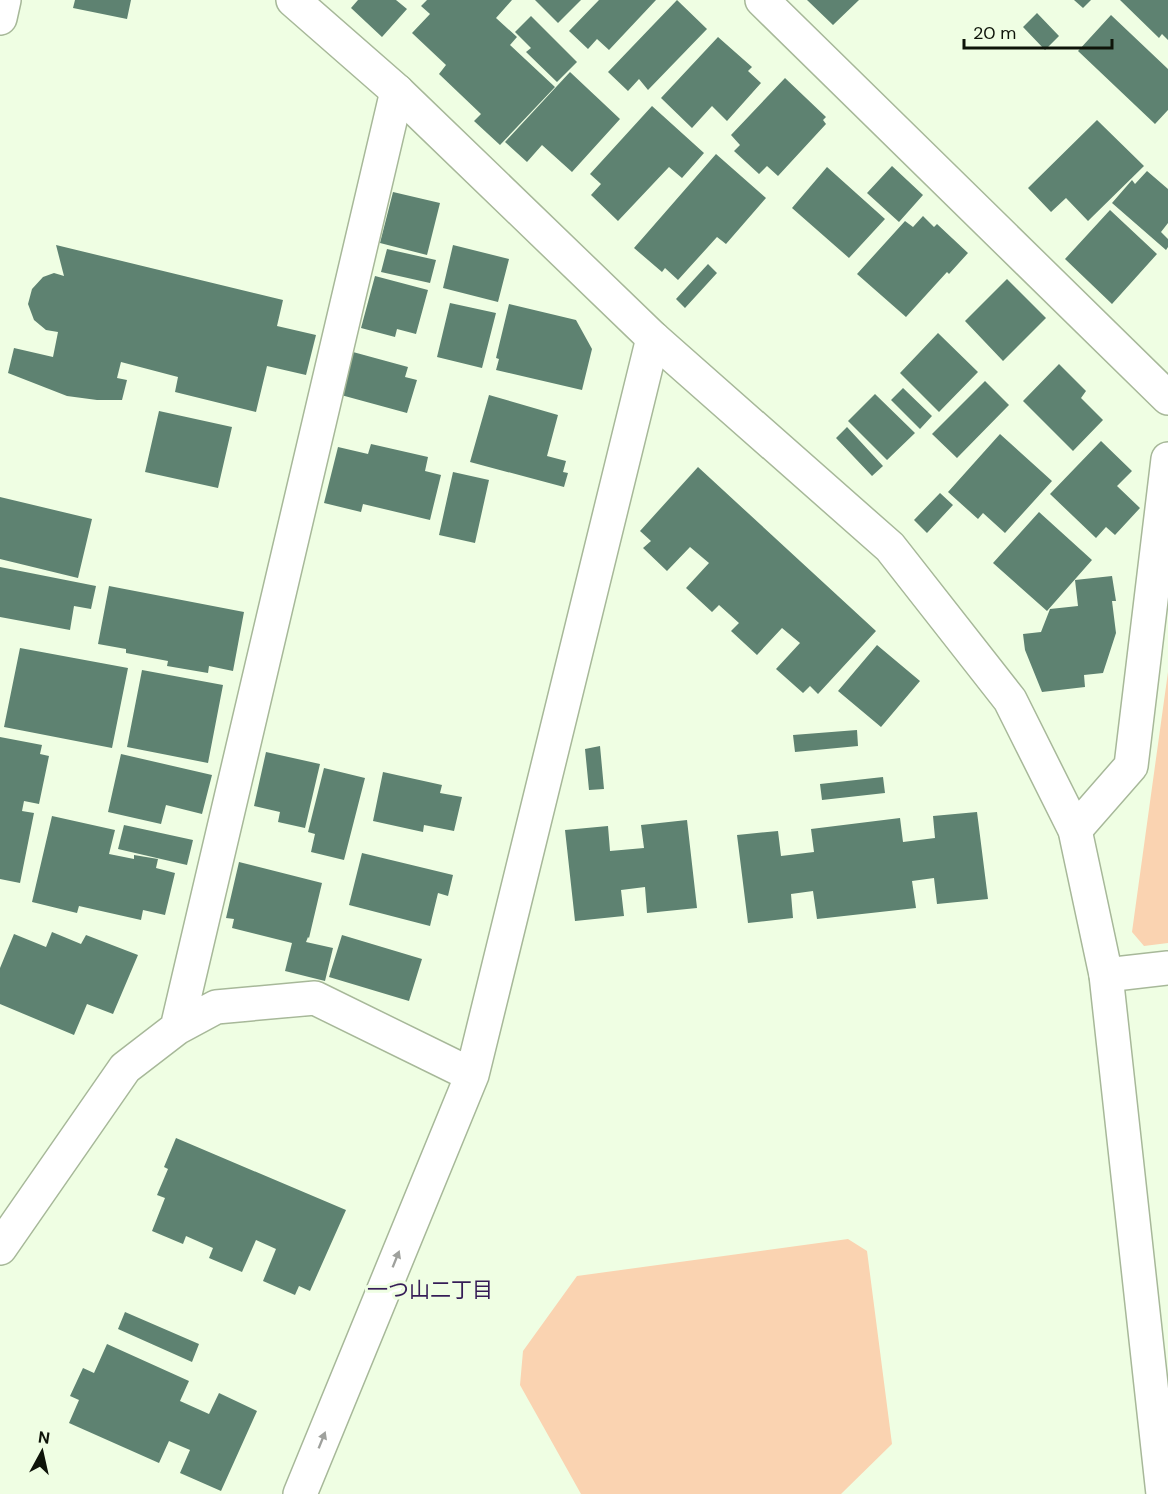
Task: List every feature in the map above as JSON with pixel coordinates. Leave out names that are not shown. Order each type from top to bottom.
[{"type":"street","points":[[0,18],[4,0]]},
{"type":"street","points":[[293,0],[396,91],[653,338],[890,547],[1010,700],[1075,830],[1106,975],[1162,1494]]},
{"type":"street","points":[[762,0],[1168,398]]},
{"type":"street","points":[[177,1028],[396,91]]},
{"type":"street","points":[[300,1494],[472,1075],[653,338]]},
{"type":"street","points":[[1075,830],[1131,766],[1168,459]]},
{"type":"street","points":[[1106,975],[1168,968]]},
{"type":"street","points":[[0,1248],[125,1068],[177,1028],[216,1007],[315,998],[472,1075]]},
{"type":"shaded area","points":[[1168,672],[1168,943],[1144,946],[1132,932]]},
{"type":"shaded area","points":[[848,1239],[867,1251],[892,1444],[841,1494],[581,1494],[520,1385],[523,1351],[577,1276]]},
{"type":"building","points":[[75,0],[131,0],[127,19],[73,8]]},
{"type":"building","points":[[358,0],[396,0],[407,9],[382,37],[351,8]]},
{"type":"building","points":[[427,0],[512,0],[496,18],[517,37],[510,45],[555,87],[500,145],[474,121],[481,114],[439,74],[446,65],[412,33],[430,14],[421,6]]},
{"type":"building","points":[[535,0],[581,0],[558,23]]},
{"type":"building","points":[[599,0],[656,0],[609,50],[597,39],[588,49],[569,31]]},
{"type":"building","points":[[677,0],[707,29],[648,90],[639,79],[628,91],[608,72]]},
{"type":"building","points":[[807,0],[859,0],[833,25]]},
{"type":"building","points":[[1074,0],[1091,0],[1083,8]]},
{"type":"building","points":[[1120,0],[1168,0],[1168,40],[1162,34],[1159,38]]},
{"type":"building","points":[[1037,13],[1059,36],[1045,50],[1023,27]]},
{"type":"building","points":[[1111,15],[1168,69],[1168,110],[1155,124],[1078,51]]},
{"type":"building","points":[[531,16],[577,62],[557,82],[526,52],[531,48],[515,32]]},
{"type":"building","points":[[718,37],[752,67],[748,71],[761,83],[727,121],[712,106],[692,128],[661,98]]},
{"type":"building","points":[[570,72],[620,119],[572,172],[542,145],[527,162],[505,142]]},
{"type":"building","points":[[785,78],[826,117],[823,120],[826,124],[778,176],[767,166],[759,174],[734,151],[740,145],[731,135]]},
{"type":"building","points":[[652,106],[704,153],[682,178],[669,167],[618,221],[591,195],[601,184],[590,174]]},
{"type":"building","points":[[1097,120],[1144,166],[1088,221],[1066,198],[1051,212],[1028,188]]},
{"type":"building","points":[[716,154],[766,198],[726,244],[717,237],[678,280],[665,268],[662,272],[634,248]]},
{"type":"building","points":[[892,166],[923,195],[899,222],[867,193]]},
{"type":"building","points":[[827,167],[885,219],[849,258],[792,208]]},
{"type":"building","points":[[1147,171],[1168,189],[1168,223],[1161,232],[1168,239],[1166,250],[1112,203],[1132,180],[1135,184]]},
{"type":"building","points":[[393,192],[440,203],[427,255],[380,243]]},
{"type":"building","points":[[1110,210],[1157,254],[1112,304],[1065,259]]},
{"type":"building","points":[[923,216],[934,227],[937,224],[968,253],[949,274],[947,272],[906,317],[857,274],[905,221],[913,227]]},
{"type":"building","points":[[56,245],[283,300],[277,326],[316,335],[306,375],[267,366],[256,412],[175,392],[178,377],[121,362],[117,378],[127,380],[122,400],[97,400],[67,396],[8,373],[14,348],[53,357],[58,332],[46,330],[34,320],[28,304],[32,289],[43,277],[54,273],[64,276]]},
{"type":"building","points":[[453,245],[509,259],[498,302],[443,288]]},
{"type":"building","points":[[387,249],[436,260],[430,283],[381,272]]},
{"type":"building","points":[[708,264],[717,273],[685,308],[676,299]]},
{"type":"building","points":[[375,276],[428,290],[416,334],[397,329],[395,337],[361,328]]},
{"type":"building","points":[[1007,279],[1046,318],[1003,361],[965,321]]},
{"type":"building","points":[[450,303],[496,313],[482,368],[437,357]]},
{"type":"building","points":[[509,304],[576,320],[592,349],[582,390],[496,370],[499,359],[496,358]]},
{"type":"building","points":[[938,333],[978,372],[939,412],[900,373]]},
{"type":"building","points":[[353,352],[408,367],[405,377],[417,380],[407,413],[341,395]]},
{"type":"building","points":[[1059,364],[1086,391],[1081,398],[1103,420],[1073,451],[1023,401]]},
{"type":"building","points":[[985,381],[1009,405],[957,458],[932,434]]},
{"type":"building","points":[[903,388],[932,416],[920,429],[891,400]]},
{"type":"building","points":[[875,394],[915,433],[887,460],[848,421]]},
{"type":"building","points":[[489,395],[558,415],[547,456],[566,461],[563,472],[568,473],[564,487],[470,462]]},
{"type":"building","points":[[159,411],[232,427],[218,488],[145,472]]},
{"type":"building","points":[[847,427],[883,466],[872,476],[836,438]]},
{"type":"building","points":[[1000,434],[1052,481],[1005,533],[983,513],[978,519],[948,492]]},
{"type":"building","points":[[1101,441],[1132,471],[1117,486],[1140,508],[1115,535],[1106,527],[1096,538],[1050,494]]},
{"type":"building","points":[[371,444],[428,457],[425,471],[441,475],[430,520],[363,504],[361,512],[324,503],[338,447],[368,454]]},
{"type":"building","points":[[698,467],[876,631],[818,694],[810,686],[803,693],[776,669],[800,643],[782,628],[757,655],[731,631],[739,623],[719,605],[712,612],[686,588],[709,563],[690,547],[667,571],[643,548],[651,541],[640,531]]},
{"type":"building","points":[[453,472],[489,480],[475,543],[439,535]]},
{"type":"building","points":[[940,493],[953,505],[927,533],[914,520]]},
{"type":"building","points":[[0,497],[92,519],[78,578],[0,559]]},
{"type":"building","points":[[1039,512],[1092,560],[1047,611],[993,563]]},
{"type":"building","points":[[0,567],[96,586],[91,609],[74,606],[70,630],[0,617]]},
{"type":"building","points":[[1112,576],[1116,601],[1112,601],[1116,633],[1103,673],[1084,675],[1085,687],[1042,692],[1025,650],[1023,634],[1041,632],[1050,609],[1078,606],[1075,580]]},
{"type":"building","points":[[109,586],[244,612],[233,671],[209,666],[208,673],[167,666],[168,661],[126,653],[126,649],[98,644]]},
{"type":"building","points":[[877,645],[920,681],[881,727],[838,691]]},
{"type":"building","points":[[20,648],[128,668],[112,748],[4,727]]},
{"type":"building","points":[[142,670],[223,685],[208,763],[127,747]]},
{"type":"building","points":[[857,730],[858,746],[795,752],[793,735]]},
{"type":"building","points":[[0,737],[42,745],[40,754],[49,756],[39,804],[24,801],[22,811],[34,813],[20,883],[0,879]]},
{"type":"building","points":[[600,746],[604,789],[589,790],[585,749]]},
{"type":"building","points":[[266,752],[320,764],[305,828],[278,822],[280,812],[254,806]]},
{"type":"building","points":[[121,754],[212,775],[202,814],[166,805],[161,824],[108,812]]},
{"type":"building","points":[[324,768],[365,778],[344,860],[311,852],[315,834],[308,832]]},
{"type":"building","points":[[383,772],[442,785],[440,793],[462,797],[454,831],[424,825],[423,832],[373,821]]},
{"type":"building","points":[[883,777],[885,793],[822,800],[820,784]]},
{"type":"building","points":[[977,812],[988,899],[937,904],[934,878],[912,881],[916,908],[817,919],[813,891],[791,894],[793,918],[748,923],[737,835],[778,831],[781,856],[814,852],[811,829],[900,818],[903,842],[935,838],[933,816]]},
{"type":"building","points":[[52,816],[115,830],[109,854],[134,859],[134,855],[158,859],[156,868],[175,873],[165,915],[143,910],[141,920],[79,906],[77,913],[32,902]]},
{"type":"building","points":[[687,820],[697,908],[647,913],[645,887],[621,890],[624,916],[575,921],[565,830],[608,826],[610,851],[644,848],[641,825]]},
{"type":"building","points":[[124,825],[193,840],[187,865],[118,849]]},
{"type":"building","points":[[362,853],[453,875],[448,896],[438,893],[430,926],[349,905]]},
{"type":"building","points":[[239,862],[322,883],[309,938],[306,942],[333,948],[325,981],[285,971],[292,943],[232,928],[234,919],[226,918]]},
{"type":"building","points":[[52,932],[81,944],[86,935],[138,955],[113,1014],[87,1004],[74,1035],[0,1004],[0,968],[14,934],[46,947]]},
{"type":"building","points":[[342,935],[422,959],[409,1001],[329,977]]},
{"type":"building","points":[[176,1138],[346,1210],[310,1291],[299,1286],[295,1295],[263,1281],[276,1249],[256,1240],[242,1272],[209,1258],[213,1248],[186,1236],[183,1244],[152,1231],[165,1198],[157,1195],[168,1169],[164,1167]]},
{"type":"building","points":[[125,1312],[199,1344],[192,1362],[118,1329]]},
{"type":"building","points":[[107,1344],[189,1381],[180,1401],[209,1414],[219,1393],[257,1411],[221,1491],[180,1473],[190,1450],[169,1441],[159,1463],[69,1423],[79,1400],[70,1396],[83,1368],[94,1373]]},
{"type":"district","name":"一つ山二丁目","points":[[430,1290]]}]
